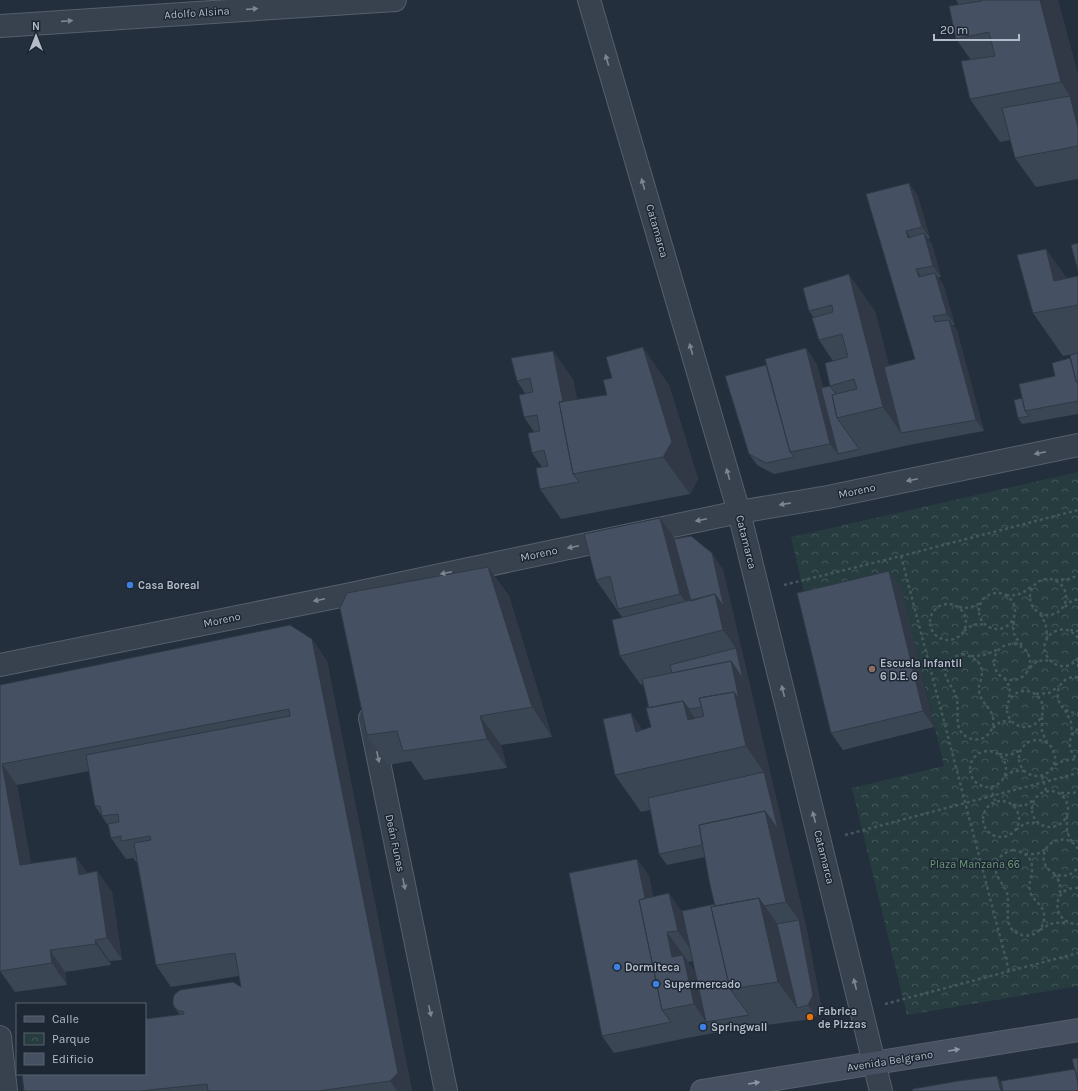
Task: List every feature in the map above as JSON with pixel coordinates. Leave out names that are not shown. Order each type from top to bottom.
[{"type":"main road","name":"Avenida Belgrano","points":[[702,1091],[1078,1030]]},
{"type":"street","name":"Adolfo Alsina","points":[[0,26],[395,0]]},
{"type":"street","name":"Catamarca","points":[[589,0],[739,512],[881,1091]]},
{"type":"street","name":"Moreno","points":[[0,665],[346,595],[739,512],[828,497],[1078,445]]},
{"type":"street","points":[[346,595],[350,616]]},
{"type":"street","name":"Deán Funes","points":[[366,698],[446,1091]]},
{"type":"street","points":[[0,1037],[6,1091]]},
{"type":"path","points":[[758,592],[1078,510]]},
{"type":"path","points":[[901,556],[1009,971]]},
{"type":"path","points":[[1014,619],[1006,628],[1001,629],[973,624],[957,638],[951,640],[939,639],[931,630],[929,625],[932,613],[941,605],[947,604],[967,609],[996,593],[1005,595],[1020,595],[1041,580],[1070,580],[1078,575]]},
{"type":"path","points":[[1053,580],[1058,582],[1063,587],[1065,593],[1065,604],[1061,610]]},
{"type":"path","points":[[1035,584],[1032,588],[1029,600],[1035,611],[1045,616],[1057,613],[1070,602],[1078,599]]},
{"type":"path","points":[[1005,595],[1015,606],[1016,612],[1013,629],[1014,634],[1015,638],[1028,651],[1031,663],[1029,669]]},
{"type":"path","points":[[981,602],[979,614],[981,620],[987,626]]},
{"type":"path","points":[[958,607],[966,617],[965,629],[961,635]]},
{"type":"path","points":[[1040,614],[1047,625],[1047,639]]},
{"type":"path","points":[[1078,632],[1062,629],[1056,631],[1050,634],[1045,644],[1046,656],[1054,664],[1066,666],[1072,664],[1078,658]]},
{"type":"path","points":[[1068,630],[1074,633],[1078,638]]},
{"type":"path","points":[[1023,646],[1011,643],[1005,644],[996,652],[994,664],[999,675],[1010,680],[1021,678],[1026,674],[1034,662],[1042,660],[1050,661]]},
{"type":"path","points":[[969,655],[979,662],[982,668],[979,691],[981,698],[993,716],[994,722],[989,734],[979,739],[967,737],[962,734],[959,729],[957,724],[958,703],[956,696],[947,681],[945,675],[946,670],[951,659],[957,656],[962,654],[980,656],[1000,648]]},
{"type":"path","points":[[1009,700],[1018,692],[1024,691],[1036,694],[1049,693],[1068,678],[1078,677]]},
{"type":"path","points":[[1004,678],[1010,686],[1007,706],[1008,717],[1017,726],[1022,728],[1034,725],[1042,716],[1044,710],[1043,704],[1036,694]]},
{"type":"path","points":[[1059,686],[1057,698],[1071,722],[1072,736]]},
{"type":"path","points":[[1065,710],[1078,713]]},
{"type":"path","points":[[1021,749],[1019,760],[1024,771],[1029,775],[1042,776],[1051,771],[1054,765],[1055,753],[1043,736],[1042,716]]},
{"type":"path","points":[[992,728],[1005,720],[1012,722]]},
{"type":"path","points":[[1078,729],[1070,741],[1071,752],[1078,759]]},
{"type":"path","points":[[998,754],[1003,759],[1006,770],[1001,782],[997,786],[991,787],[980,786],[974,782],[969,772],[969,766],[975,756],[981,752],[987,751],[1006,756],[1011,755],[1021,749],[1030,741],[1042,741],[1048,744]]},
{"type":"path","points":[[1054,765],[1065,760],[1078,759]]},
{"type":"path","points":[[1004,776],[1014,771],[1024,771]]},
{"type":"path","points":[[820,842],[1078,773]]},
{"type":"path","points":[[1042,776],[1046,791]]},
{"type":"path","points":[[991,787],[995,802]]},
{"type":"path","points":[[1061,794],[1078,790]]},
{"type":"path","points":[[1042,825],[1033,817],[1032,805],[1038,795],[1046,791],[1055,791],[1061,794],[1068,803],[1067,832],[1078,848]]},
{"type":"path","points":[[1034,800],[1021,807],[1000,800],[988,805],[982,821],[984,827],[992,835],[1004,837],[1010,835],[1023,824],[1032,822],[1047,826],[1054,826],[1059,825],[1067,816]]},
{"type":"path","points":[[1013,805],[1018,814],[1019,820],[1018,826],[1014,831]]},
{"type":"path","points":[[1073,842],[1061,839],[1050,844],[1044,854],[1044,860],[1049,871],[1060,876],[1071,874],[1078,867]]},
{"type":"path","points":[[1025,854],[1037,854],[1046,849]]},
{"type":"path","points":[[1035,933],[1040,930],[1043,924],[1044,912],[1031,894],[1029,881],[1032,864],[1025,854],[1013,850],[1002,855],[996,866],[998,877],[1007,892],[1009,907],[1008,920],[1009,925],[1013,930],[1018,934],[1029,935],[1035,933],[1053,923],[1059,922],[1078,924]]},
{"type":"path","points":[[1054,874],[1060,884],[1057,909],[1059,915],[1062,919],[1073,924]]},
{"type":"path","points":[[1059,897],[1063,892],[1078,888]]},
{"type":"path","points":[[861,1010],[1078,953]]},
{"type":"green space","name":"Plaza Manzana 66","points":[[1078,472],[1078,986],[907,1015],[852,788],[944,766],[901,588],[808,610],[791,537]]},
{"type":"building","points":[[981,0],[1040,0],[1061,82],[970,99],[961,61],[995,56],[989,32],[956,39],[949,6],[982,1]]},
{"type":"building","points":[[1070,96],[1078,128],[1078,146],[1015,158],[1002,108]]},
{"type":"building","points":[[909,183],[922,227],[906,231],[908,238],[924,233],[933,266],[916,269],[919,277],[935,273],[947,314],[933,316],[935,322],[949,320],[976,420],[901,433],[884,367],[915,359],[866,194]]},
{"type":"building","points":[[1078,243],[1078,271],[1071,245]]},
{"type":"building","points":[[1046,249],[1054,281],[1078,276],[1078,305],[1033,313],[1017,255]]},
{"type":"building","points":[[849,274],[883,407],[837,418],[832,395],[857,389],[854,379],[830,386],[825,363],[848,357],[842,334],[819,340],[812,318],[833,312],[832,305],[809,311],[803,288]]},
{"type":"building","points":[[643,347],[672,442],[663,457],[573,474],[559,402],[607,395],[603,380],[612,378],[606,357]]},
{"type":"building","points":[[806,348],[830,444],[790,452],[765,359]]},
{"type":"building","points":[[553,351],[563,402],[559,402],[573,474],[579,482],[540,489],[536,468],[548,466],[544,450],[532,453],[528,433],[540,431],[537,415],[524,417],[519,395],[533,392],[530,378],[517,381],[511,358]]},
{"type":"building","points":[[1078,353],[1078,380],[1076,381],[1070,355]]},
{"type":"building","points":[[1070,358],[1078,384],[1078,401],[1025,411],[1019,384],[1055,376],[1052,363]]},
{"type":"building","points":[[766,365],[790,452],[794,457],[766,463],[749,454],[725,376]]},
{"type":"building","points":[[830,386],[836,394],[832,395],[837,418],[859,449],[838,454],[821,388]]},
{"type":"building","points":[[1022,398],[1025,411],[1029,416],[1018,418],[1014,400]]},
{"type":"building","points":[[660,518],[680,594],[618,609],[610,576],[596,580],[584,534]]},
{"type":"building","points":[[691,536],[712,553],[724,607],[715,594],[691,601],[674,539]]},
{"type":"building","points":[[488,567],[532,707],[480,716],[487,739],[403,751],[397,731],[367,735],[340,608],[347,593]]},
{"type":"building","name":"Escuela Infantil 6 D.E. 6","points":[[889,571],[923,711],[831,733],[797,593]]},
{"type":"building","points":[[715,594],[723,630],[620,656],[612,620]]},
{"type":"building","points":[[290,625],[312,639],[398,1073],[390,1081],[318,1091],[208,1091],[207,1084],[140,1091],[24,1091],[22,1075],[146,1075],[146,1019],[184,1014],[184,1012],[175,1008],[173,1004],[174,995],[180,990],[233,982],[241,987],[235,953],[156,965],[134,843],[151,840],[150,836],[121,841],[121,836],[111,838],[108,824],[119,822],[118,814],[102,816],[100,806],[95,806],[86,755],[290,716],[289,709],[2,764],[20,865],[76,857],[79,875],[97,871],[107,938],[95,940],[96,944],[50,950],[52,963],[0,971],[0,685]]},
{"type":"building","points":[[736,648],[743,679],[731,661],[672,673],[670,665]]},
{"type":"building","points":[[731,661],[739,699],[734,692],[699,698],[702,707],[689,709],[683,701],[649,708],[642,679]]},
{"type":"building","points":[[734,692],[746,746],[615,775],[603,719],[631,713],[636,732],[651,727],[646,708],[683,701],[688,720],[704,716],[699,698]]},
{"type":"building","points":[[764,772],[778,829],[765,811],[699,825],[702,845],[659,854],[648,798]]},
{"type":"building","points":[[765,811],[786,902],[764,906],[759,898],[715,906],[699,825]]},
{"type":"building","points":[[637,859],[645,898],[639,900],[662,1010],[671,1022],[602,1036],[569,873]]},
{"type":"building","points":[[669,893],[678,931],[667,932],[672,957],[683,955],[694,1004],[662,1010],[639,900]]},
{"type":"building","points":[[759,898],[778,982],[730,989],[711,907]]},
{"type":"building","points":[[715,904],[715,906],[711,907],[730,989],[749,1015],[706,1022],[682,911]]},
{"type":"building","points":[[799,920],[813,995],[808,1005],[797,1008],[777,924]]},
{"type":"building","points":[[1078,1058],[1078,1082],[1072,1059]]},
{"type":"building","points":[[1075,1069],[1078,1082],[1078,1091],[1003,1091],[1001,1081]]},
{"type":"building","points":[[997,1076],[1001,1091],[912,1091],[913,1089],[958,1081]]},
{"type":"place","name":"Casa Boreal","points":[[130,585]]},
{"type":"place","name":"Escuela Infantil 6 D.E. 6","points":[[872,669]]},
{"type":"place","name":"Dormiteca","points":[[617,967]]},
{"type":"place","name":"Supermercado","points":[[656,984]]},
{"type":"place","name":"Fabrica de Pizzas","points":[[810,1017]]},
{"type":"place","name":"Springwall","points":[[703,1027]]}]
